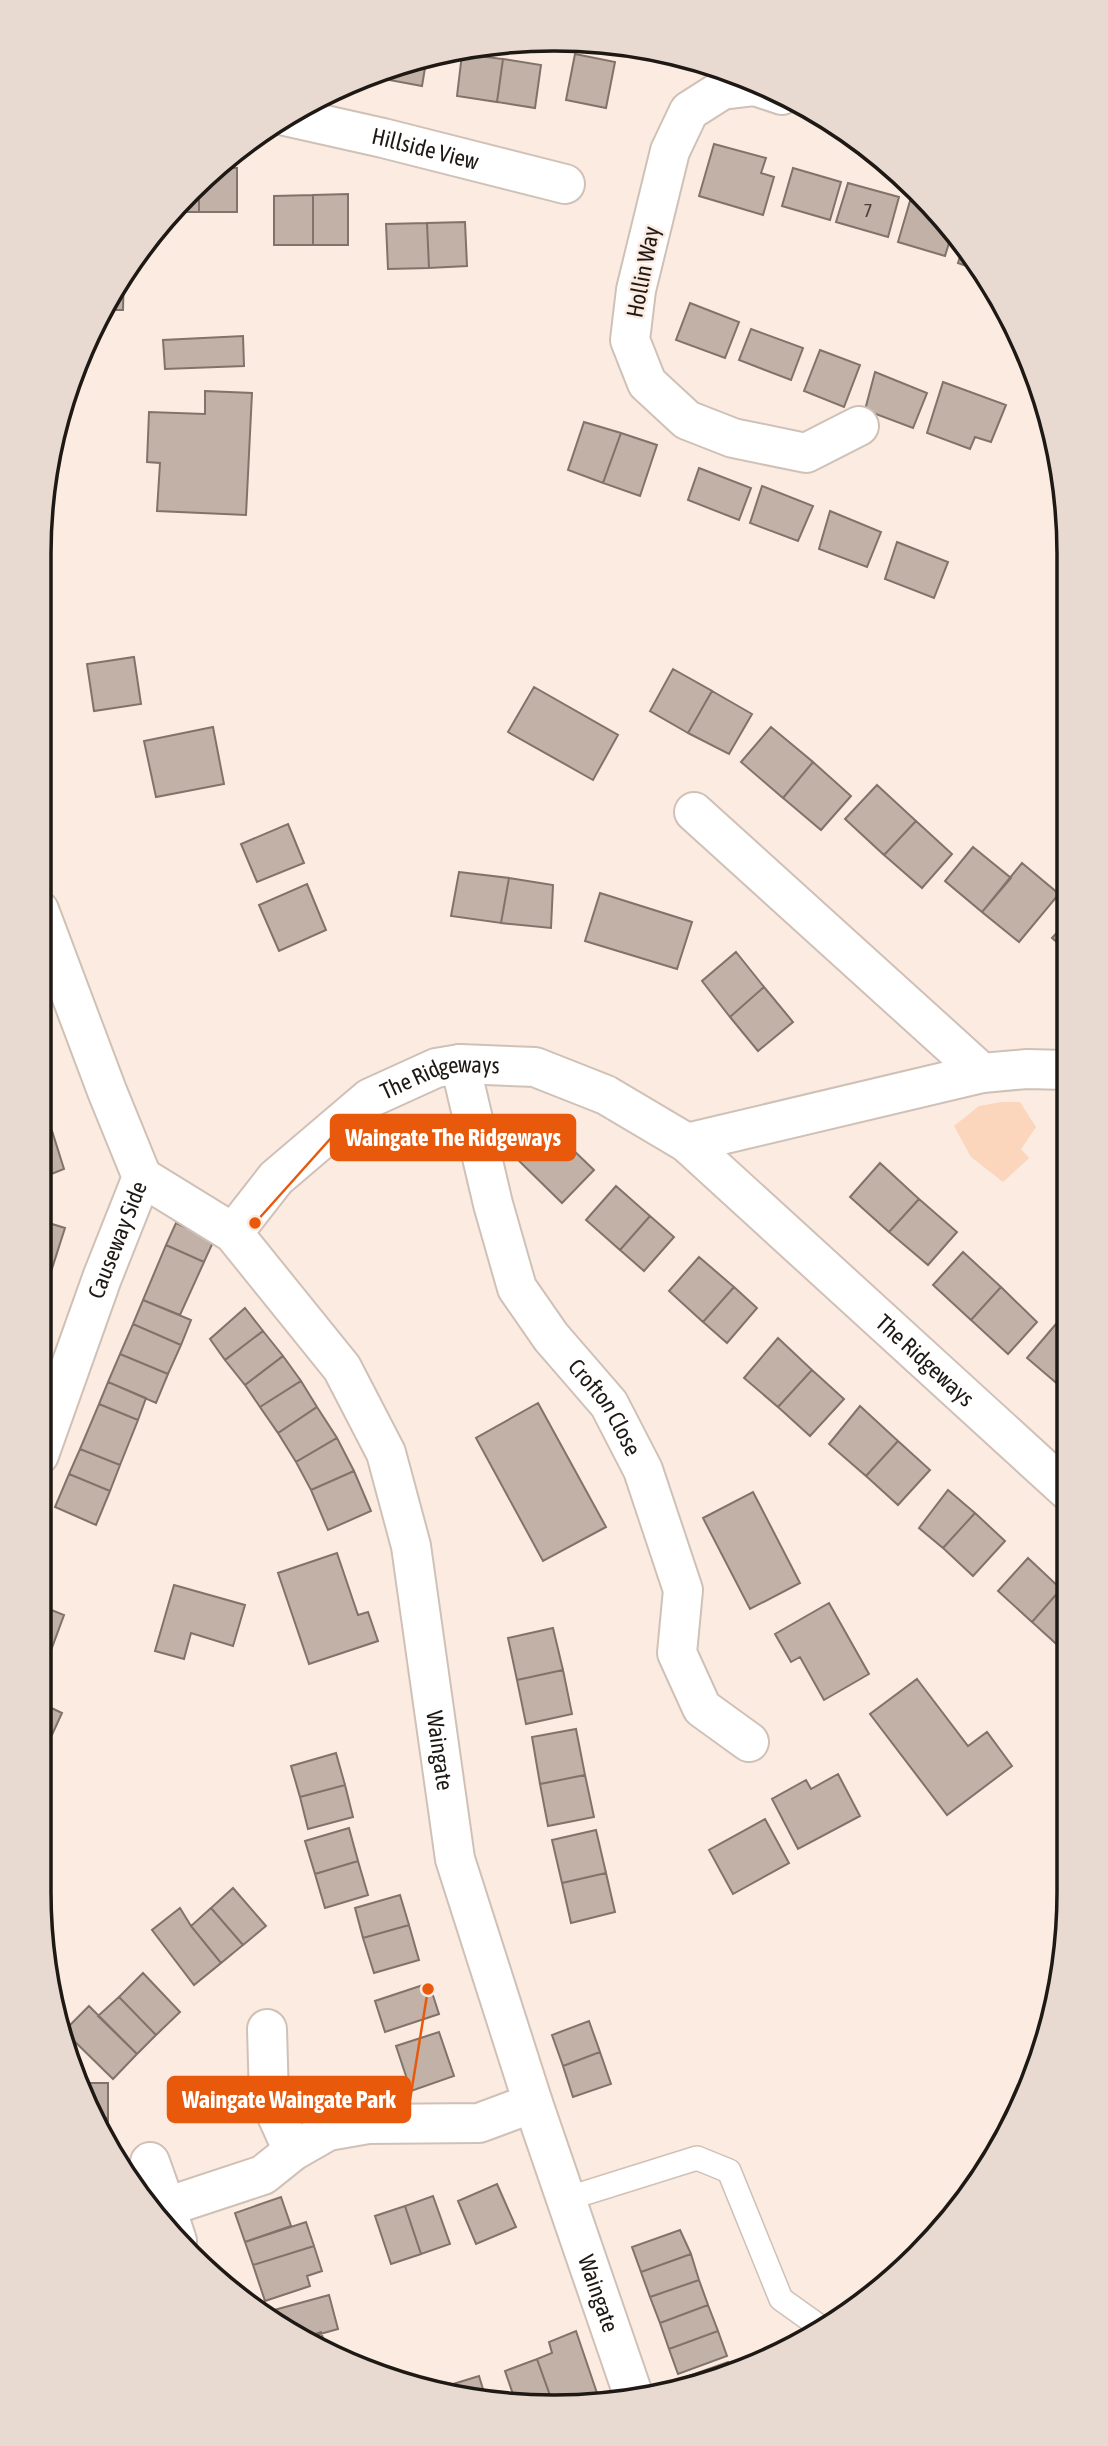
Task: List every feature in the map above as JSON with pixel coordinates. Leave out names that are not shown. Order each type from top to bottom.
[{"type":"street","name":"Hollin Way","points":[[743,87],[722,90],[689,111],[670,151],[636,290],[630,340],[647,383],[687,420],[733,438],[806,453],[859,426]]},
{"type":"street","name":"Hillside View","points":[[300,119],[565,184]]},
{"type":"street","points":[[694,812],[982,1073]]},
{"type":"street","name":"Causeway Side","points":[[51,944],[142,1177],[51,1419]]},
{"type":"street","name":"The Ridgeways","points":[[233,1233],[276,1178],[370,1098],[436,1068],[460,1064],[535,1067],[606,1095],[687,1143],[1057,1481]]},
{"type":"street","name":"Crofton Close","points":[[460,1064],[493,1204],[517,1288],[551,1337],[609,1404],[643,1470],[683,1590],[677,1653],[702,1708],[749,1742]]},
{"type":"street","points":[[687,1143],[982,1073],[1057,1070]]},
{"type":"street","name":"Waingate","points":[[142,1177],[233,1233],[342,1368],[386,1453],[411,1546],[456,1859],[533,2103],[631,2389]]},
{"type":"street","points":[[267,2029],[269,2098],[293,2151]]},
{"type":"street","points":[[175,2222],[263,2175],[293,2151],[328,2132],[368,2124],[479,2123],[533,2103]]},
{"type":"street","points":[[150,2162],[169,2215]]},
{"type":"lane","points":[[566,2199],[697,2158],[729,2171],[780,2300],[814,2323]]},
{"type":"shaded area","points":[[1020,1102],[1036,1127],[1021,1149],[1029,1158],[1003,1182],[971,1157],[954,1126],[979,1106]]},
{"type":"building","points":[[575,54],[615,62],[606,108],[566,100]]},
{"type":"building","points":[[480,56],[503,59],[497,102],[457,96],[461,59]]},
{"type":"building","points":[[503,59],[541,65],[535,108],[497,102]]},
{"type":"building","points":[[425,68],[422,86],[386,79]]},
{"type":"building","points":[[714,144],[766,158],[761,173],[774,177],[763,215],[699,196]]},
{"type":"building","points":[[232,168],[237,168],[237,212],[199,212],[199,197]]},
{"type":"building","points":[[793,168],[841,182],[830,220],[782,206]]},
{"type":"building","points":[[848,183],[899,197],[888,237],[836,222]]},
{"type":"building","points":[[348,194],[348,245],[313,245],[313,195]]},
{"type":"building","points":[[313,195],[313,245],[274,245],[274,196]]},
{"type":"building","points":[[199,197],[199,212],[185,212]]},
{"type":"building","points":[[910,201],[949,243],[945,256],[898,242]]},
{"type":"building","points":[[465,222],[467,266],[429,268],[427,223]]},
{"type":"building","points":[[427,223],[429,268],[388,269],[386,224]]},
{"type":"building","points":[[123,294],[123,310],[114,310]]},
{"type":"building","points":[[690,303],[739,322],[725,358],[676,340]]},
{"type":"building","points":[[751,329],[803,348],[791,380],[739,360]]},
{"type":"building","points":[[243,336],[244,366],[165,369],[163,340]]},
{"type":"building","points":[[820,350],[860,365],[844,407],[804,391]]},
{"type":"building","points":[[875,372],[927,393],[913,428],[865,410]]},
{"type":"building","points":[[943,382],[1006,405],[991,442],[975,437],[970,449],[927,433]]},
{"type":"building","points":[[205,391],[252,393],[246,515],[157,511],[160,463],[147,462],[149,412],[205,414]]},
{"type":"building","points":[[584,422],[621,433],[603,483],[568,470]]},
{"type":"building","points":[[621,433],[657,445],[640,496],[603,483]]},
{"type":"building","points":[[699,468],[751,488],[739,520],[688,500]]},
{"type":"building","points":[[762,486],[813,506],[798,541],[750,523]]},
{"type":"building","points":[[830,511],[881,532],[867,567],[819,549]]},
{"type":"building","points":[[897,542],[948,562],[934,598],[885,579]]},
{"type":"building","points":[[134,657],[141,704],[94,711],[87,664]]},
{"type":"building","points":[[673,669],[712,691],[688,733],[650,711]]},
{"type":"building","points":[[534,687],[618,735],[593,780],[508,732]]},
{"type":"building","points":[[712,691],[752,714],[729,754],[688,733]]},
{"type":"building","points":[[213,727],[224,784],[156,797],[144,741]]},
{"type":"building","points":[[771,727],[813,762],[783,798],[741,762]]},
{"type":"building","points":[[813,762],[851,796],[821,830],[783,798]]},
{"type":"building","points":[[877,785],[916,821],[884,855],[845,819]]},
{"type":"building","points":[[916,821],[952,854],[922,888],[884,855]]},
{"type":"building","points":[[288,824],[304,863],[257,882],[241,844]]},
{"type":"building","points":[[973,847],[1011,878],[982,912],[945,881]]},
{"type":"building","points":[[1022,863],[1057,892],[1057,896],[1019,942],[982,912]]},
{"type":"building","points":[[459,872],[509,878],[501,923],[451,916]]},
{"type":"building","points":[[509,878],[553,885],[551,928],[501,923]]},
{"type":"building","points":[[307,884],[326,930],[279,951],[259,905]]},
{"type":"building","points":[[600,893],[692,922],[677,969],[585,941]]},
{"type":"building","points":[[736,952],[764,987],[730,1017],[702,981]]},
{"type":"building","points":[[764,987],[793,1022],[758,1051],[730,1017]]},
{"type":"building","points":[[542,1120],[594,1170],[562,1203],[511,1153]]},
{"type":"building","points":[[53,1134],[64,1169],[51,1174]]},
{"type":"building","points":[[880,1163],[919,1199],[889,1232],[850,1197]]},
{"type":"building","points":[[616,1186],[650,1216],[620,1250],[586,1220]]},
{"type":"building","points":[[919,1199],[957,1232],[928,1265],[889,1232]]},
{"type":"building","points":[[650,1216],[674,1237],[644,1271],[620,1250]]},
{"type":"building","points":[[176,1223],[214,1240],[204,1262],[166,1245]]},
{"type":"building","points":[[51,1224],[65,1228],[51,1272]]},
{"type":"building","points":[[166,1245],[204,1262],[180,1315],[143,1300]]},
{"type":"building","points":[[963,1252],[1001,1287],[971,1320],[933,1285]]},
{"type":"building","points":[[699,1257],[734,1287],[703,1322],[669,1291]]},
{"type":"building","points":[[734,1287],[757,1308],[727,1343],[703,1322]]},
{"type":"building","points":[[1001,1287],[1037,1322],[1008,1354],[971,1320]]},
{"type":"building","points":[[143,1300],[191,1320],[181,1345],[133,1324]]},
{"type":"building","points":[[245,1308],[263,1331],[225,1360],[210,1339]]},
{"type":"building","points":[[133,1324],[181,1345],[168,1374],[120,1354]]},
{"type":"building","points":[[1056,1324],[1057,1325],[1057,1384],[1027,1358]]},
{"type":"building","points":[[263,1331],[283,1356],[245,1385],[225,1360]]},
{"type":"building","points":[[778,1338],[812,1370],[778,1407],[744,1378]]},
{"type":"building","points":[[120,1354],[168,1374],[156,1403],[108,1382]]},
{"type":"building","points":[[283,1356],[301,1381],[260,1407],[245,1385]]},
{"type":"building","points":[[812,1370],[844,1399],[810,1436],[778,1407]]},
{"type":"building","points":[[301,1381],[317,1407],[278,1433],[260,1407]]},
{"type":"building","points":[[108,1382],[146,1398],[138,1420],[99,1404]]},
{"type":"building","points":[[538,1403],[606,1527],[543,1561],[476,1438]]},
{"type":"building","points":[[99,1404],[138,1420],[120,1465],[80,1449]]},
{"type":"building","points":[[860,1406],[898,1441],[866,1476],[829,1444]]},
{"type":"building","points":[[317,1407],[337,1438],[296,1462],[278,1433]]},
{"type":"building","points":[[337,1438],[354,1471],[311,1490],[296,1462]]},
{"type":"building","points":[[898,1441],[930,1470],[898,1505],[866,1476]]},
{"type":"building","points":[[80,1449],[120,1465],[110,1491],[69,1474]]},
{"type":"building","points":[[354,1471],[371,1511],[328,1530],[311,1490]]},
{"type":"building","points":[[69,1474],[110,1491],[96,1525],[55,1507]]},
{"type":"building","points":[[948,1490],[975,1513],[943,1548],[919,1528]]},
{"type":"building","points":[[753,1492],[800,1583],[750,1609],[703,1518]]},
{"type":"building","points":[[975,1513],[1005,1541],[973,1576],[943,1548]]},
{"type":"building","points":[[337,1553],[358,1615],[368,1612],[378,1641],[309,1664],[278,1573]]},
{"type":"building","points":[[1028,1558],[1057,1585],[1057,1594],[1032,1622],[998,1591]]},
{"type":"building","points":[[174,1585],[245,1605],[233,1646],[191,1633],[184,1659],[155,1651]]},
{"type":"building","points":[[1057,1594],[1057,1645],[1032,1622]]},
{"type":"building","points":[[829,1603],[869,1674],[824,1700],[800,1657],[791,1662],[775,1634]]},
{"type":"building","points":[[51,1610],[64,1615],[51,1650]]},
{"type":"building","points":[[553,1628],[563,1670],[517,1680],[508,1638]]},
{"type":"building","points":[[563,1670],[572,1714],[526,1724],[517,1680]]},
{"type":"building","points":[[917,1679],[968,1746],[987,1732],[1012,1766],[947,1815],[870,1714]]},
{"type":"building","points":[[51,1708],[62,1713],[51,1737]]},
{"type":"building","points":[[576,1729],[585,1775],[540,1784],[532,1737]]},
{"type":"building","points":[[336,1753],[345,1785],[300,1797],[291,1766]]},
{"type":"building","points":[[838,1774],[860,1816],[798,1849],[772,1799],[806,1780],[811,1789]]},
{"type":"building","points":[[585,1775],[594,1817],[548,1826],[540,1784]]},
{"type":"building","points":[[345,1785],[353,1817],[308,1829],[300,1797]]},
{"type":"building","points":[[765,1819],[789,1863],[733,1894],[709,1850]]},
{"type":"building","points":[[349,1828],[358,1861],[315,1874],[305,1841]]},
{"type":"building","points":[[596,1830],[606,1873],[562,1883],[552,1840]]},
{"type":"building","points":[[358,1861],[368,1895],[325,1908],[315,1874]]},
{"type":"building","points":[[606,1873],[615,1912],[571,1923],[562,1883]]},
{"type":"building","points":[[233,1888],[266,1926],[243,1945],[211,1908]]},
{"type":"building","points":[[400,1895],[409,1925],[363,1938],[355,1908]]},
{"type":"building","points":[[180,1908],[221,1963],[194,1985],[152,1930]]},
{"type":"building","points":[[211,1908],[243,1945],[221,1963],[191,1926]]},
{"type":"building","points":[[409,1925],[419,1960],[374,1973],[363,1938]]},
{"type":"building","points":[[143,1973],[180,2012],[156,2035],[119,1997]]},
{"type":"building","points":[[429,1983],[439,2014],[385,2032],[375,2001]]},
{"type":"building","points":[[119,1997],[156,2035],[137,2054],[98,2016]]},
{"type":"building","points":[[89,2006],[137,2054],[113,2079],[73,2040],[69,2026]]},
{"type":"building","points":[[589,2021],[600,2052],[563,2066],[552,2035]]},
{"type":"building","points":[[439,2032],[454,2076],[411,2091],[396,2046]]},
{"type":"building","points":[[600,2052],[611,2084],[573,2097],[563,2066]]},
{"type":"building","points":[[88,2083],[108,2083],[108,2118],[105,2118]]},
{"type":"building","points":[[497,2184],[516,2227],[476,2244],[458,2201]]},
{"type":"building","points":[[433,2196],[450,2244],[421,2254],[405,2206]]},
{"type":"building","points":[[281,2197],[291,2226],[245,2242],[235,2213]]},
{"type":"building","points":[[405,2206],[421,2254],[391,2264],[375,2216]]},
{"type":"building","points":[[306,2222],[314,2246],[253,2265],[245,2242]]},
{"type":"building","points":[[680,2230],[691,2254],[641,2272],[632,2247]]},
{"type":"building","points":[[314,2246],[322,2271],[307,2276],[310,2286],[265,2301],[253,2265]]},
{"type":"building","points":[[691,2254],[699,2280],[650,2297],[641,2272]]},
{"type":"building","points":[[699,2280],[708,2305],[660,2323],[650,2297]]},
{"type":"building","points":[[329,2295],[338,2329],[316,2335],[274,2310]]},
{"type":"building","points":[[708,2305],[718,2331],[669,2349],[660,2323]]},
{"type":"building","points":[[576,2331],[597,2393],[550,2395],[537,2359],[552,2353],[549,2342]]},
{"type":"building","points":[[718,2331],[727,2356],[678,2374],[669,2349]]},
{"type":"building","points":[[537,2359],[550,2395],[513,2393],[505,2371]]},
{"type":"building","points":[[728,2362],[729,2364],[716,2369],[680,2379]]},
{"type":"building","points":[[479,2376],[483,2390],[456,2386],[451,2385]]},
{"type":"place","name":"Waingate The Ridgeways","points":[[255,1223]]},
{"type":"place","name":"Waingate Waingate Park","points":[[428,1989]]}]
